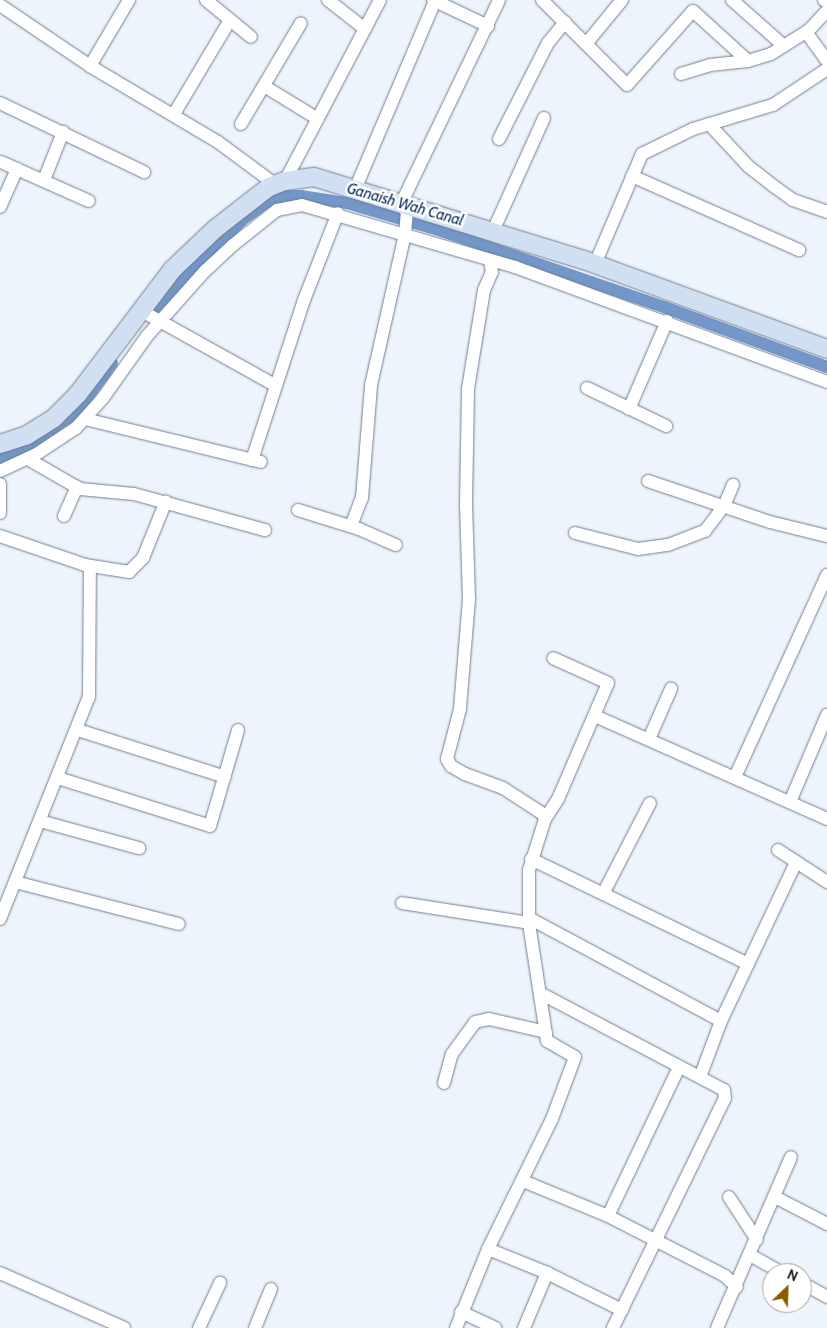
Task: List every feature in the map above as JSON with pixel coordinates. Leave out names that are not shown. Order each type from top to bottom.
[{"type":"street","points":[[90,66],[129,0]]},
{"type":"street","points":[[206,0],[251,38]]},
{"type":"street","points":[[328,0],[365,29]]},
{"type":"street","points":[[0,471],[52,446],[85,419],[149,316],[172,270],[215,229],[280,183],[318,119],[380,0]]},
{"type":"street","points":[[351,526],[362,498],[372,385],[405,232],[405,208],[499,0]]},
{"type":"street","points":[[543,0],[627,85],[693,11],[748,61]]},
{"type":"street","points":[[586,44],[622,0]]},
{"type":"street","points":[[732,0],[784,46]]},
{"type":"street","points":[[356,187],[434,1],[488,26]]},
{"type":"street","points":[[0,5],[90,66],[174,114],[280,183],[314,177],[356,187],[405,208],[493,231],[595,264],[827,349]]},
{"type":"street","points":[[681,74],[710,65],[748,61],[784,46],[806,32],[827,11]]},
{"type":"street","points":[[174,114],[230,20]]},
{"type":"street","points":[[499,139],[548,43],[564,22]]},
{"type":"street","points":[[241,124],[301,23]]},
{"type":"street","points":[[806,32],[827,61]]},
{"type":"street","points":[[595,264],[642,154],[709,124],[773,105],[827,70]]},
{"type":"street","points":[[264,86],[318,119]]},
{"type":"street","points":[[0,103],[144,172]]},
{"type":"street","points":[[493,231],[544,118]]},
{"type":"street","points":[[709,124],[748,166],[793,200],[827,212]]},
{"type":"street","points":[[44,180],[63,132]]},
{"type":"street","points":[[1,162],[89,201]]},
{"type":"street","points":[[0,207],[16,169]]},
{"type":"street","points":[[632,176],[799,250]]},
{"type":"street","points":[[3,441],[54,418],[149,316],[233,244],[277,210],[302,205],[405,232],[667,321],[827,382]]},
{"type":"street","points":[[85,419],[256,461],[276,385],[338,213]]},
{"type":"street","points":[[490,261],[492,272],[484,290],[468,389],[466,504],[469,600],[460,709],[447,759],[452,766],[465,774],[503,788],[543,814],[545,820]]},
{"type":"street","points":[[149,316],[276,385]]},
{"type":"street","points":[[629,409],[667,321]]},
{"type":"street","points":[[587,388],[666,426]]},
{"type":"street","points":[[28,459],[77,487],[166,501],[266,530]]},
{"type":"street","points":[[648,480],[724,506],[827,536]]},
{"type":"street","points":[[0,484],[0,513]]},
{"type":"street","points":[[576,533],[638,549],[668,545],[705,531],[724,506],[733,485]]},
{"type":"street","points":[[64,516],[77,487]]},
{"type":"street","points":[[0,536],[90,566],[132,570],[143,558],[166,501]]},
{"type":"street","points":[[298,510],[351,526],[396,545]]},
{"type":"street","points":[[0,919],[9,886],[40,821],[78,730],[89,697],[90,566]]},
{"type":"street","points":[[734,777],[827,575]]},
{"type":"street","points":[[456,1328],[488,1249],[552,1119],[575,1057],[547,1042],[529,921],[531,859],[545,820],[558,799],[608,683],[553,658]]},
{"type":"street","points":[[648,739],[671,689]]},
{"type":"street","points":[[790,802],[827,714]]},
{"type":"street","points":[[595,716],[827,819]]},
{"type":"street","points":[[78,730],[224,777]]},
{"type":"street","points":[[58,778],[210,826],[238,730]]},
{"type":"street","points":[[604,892],[650,803]]},
{"type":"street","points":[[40,821],[139,848]]},
{"type":"street","points":[[778,850],[827,882]]},
{"type":"street","points":[[531,859],[604,892],[748,964]]},
{"type":"street","points":[[700,1077],[721,1021],[796,862]]},
{"type":"street","points":[[9,886],[179,924]]},
{"type":"street","points":[[402,903],[529,921],[721,1021]]},
{"type":"street","points":[[540,994],[724,1090],[725,1098],[613,1328]]},
{"type":"street","points":[[444,1083],[452,1054],[475,1022],[490,1019],[546,1032]]},
{"type":"street","points":[[608,1216],[679,1067]]},
{"type":"street","points":[[717,1328],[737,1287],[791,1157]]},
{"type":"street","points":[[523,1181],[608,1216],[724,1276],[737,1287]]},
{"type":"street","points":[[729,1197],[757,1240]]},
{"type":"street","points":[[775,1197],[827,1224]]},
{"type":"street","points":[[488,1249],[547,1273],[622,1310]]},
{"type":"street","points":[[750,1255],[765,1263]]},
{"type":"street","points":[[0,1273],[124,1328]]},
{"type":"street","points":[[524,1328],[547,1273]]},
{"type":"street","points":[[199,1328],[220,1283]]},
{"type":"street","points":[[255,1328],[271,1289]]},
{"type":"street","points":[[812,1289],[827,1297]]},
{"type":"street","points":[[461,1312],[495,1328]]},
{"type":"waterway","name":"Ganaish Wah Canal","points":[[148,315],[242,220],[265,203],[285,196],[301,196],[347,203],[442,231],[664,307],[827,367]]},
{"type":"waterway","name":"Ganaish Wah Canal","points":[[0,458],[24,448],[68,418],[81,406],[112,363]]}]
